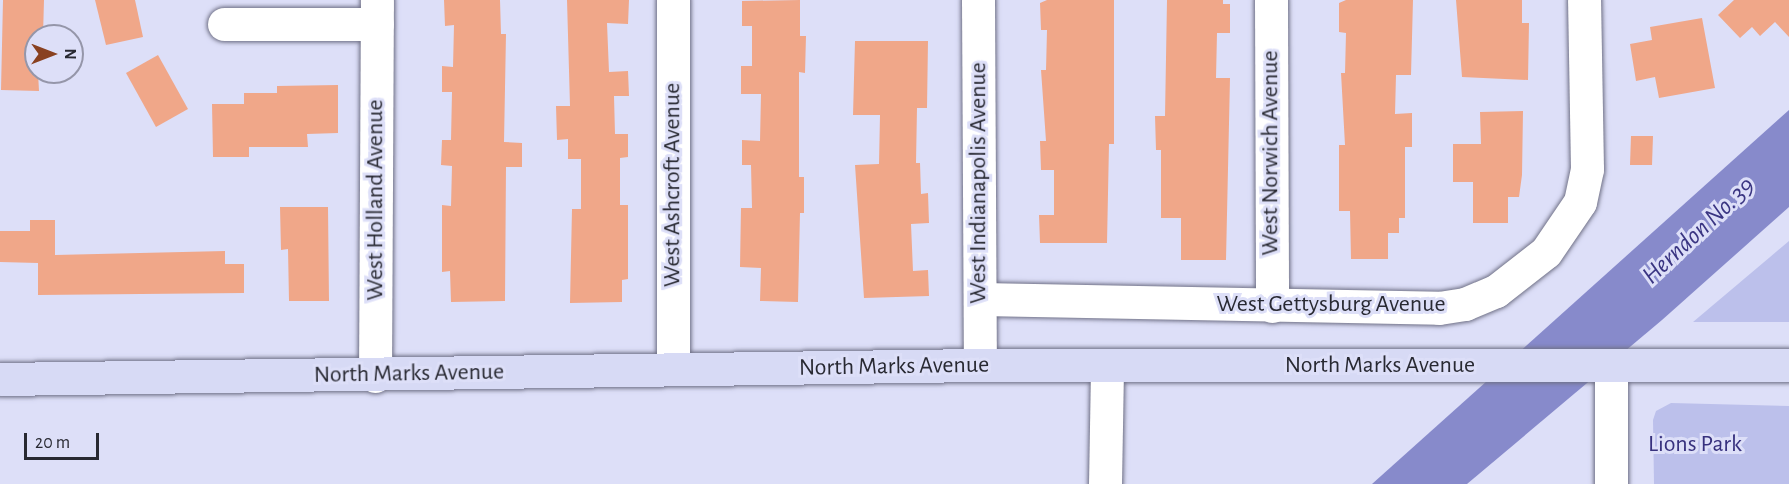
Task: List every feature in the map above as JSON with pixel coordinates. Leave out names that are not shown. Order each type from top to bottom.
[{"type":"main road","name":"North Marks Avenue","points":[[0,379],[375,376],[980,365],[1611,367],[1789,365]]},
{"type":"street","name":"West Ashcroft Avenue","points":[[672,369],[673,0]]},
{"type":"street","name":"West Indianapolis Avenue","points":[[978,0],[980,365]]},
{"type":"street","name":"West Norwich Avenue","points":[[1270,0],[1272,306]]},
{"type":"street","name":"West Gettysburg Avenue","points":[[981,299],[1439,309],[1465,304],[1496,291],[1546,252],[1572,219],[1587,169],[1584,0]]},
{"type":"street","name":"West Holland Avenue","points":[[224,24],[377,12],[375,376]]},
{"type":"street","points":[[1105,484],[1107,366]]},
{"type":"street","points":[[1611,367],[1611,484]]},
{"type":"green space","points":[[1789,241],[1789,322],[1693,322]]},
{"type":"green space","name":"Lions Park","points":[[1671,403],[1789,406],[1789,484],[1654,484],[1653,420],[1656,411]]},
{"type":"water","name":"Herndon No. 39","points":[[1789,110],[1789,207],[1662,320],[1467,484],[1372,484]]},
{"type":"building","points":[[3,0],[44,0],[43,24],[24,24],[24,84],[39,84],[39,91],[1,90]]},
{"type":"building","points":[[95,0],[135,0],[143,37],[106,45]]},
{"type":"building","points":[[444,0],[500,0],[501,34],[506,34],[504,142],[522,143],[522,167],[506,167],[505,301],[451,302],[450,271],[442,272],[442,205],[451,206],[452,166],[441,165],[442,140],[451,140],[452,92],[442,92],[442,66],[453,67],[454,25],[445,26]]},
{"type":"building","points":[[567,0],[629,0],[628,24],[607,23],[609,72],[628,71],[629,96],[614,96],[615,134],[628,134],[628,157],[620,158],[620,205],[628,205],[628,279],[622,280],[622,302],[570,303],[572,209],[581,209],[581,159],[568,159],[568,139],[557,140],[556,106],[570,106]]},
{"type":"building","points":[[800,0],[800,36],[806,36],[805,73],[799,72],[799,177],[804,177],[804,213],[800,213],[798,302],[760,301],[761,268],[740,267],[741,208],[752,208],[751,165],[742,165],[742,140],[760,141],[761,94],[741,94],[741,66],[752,66],[752,26],[742,26],[742,1]]},
{"type":"building","points":[[1047,0],[1114,0],[1114,144],[1109,144],[1107,243],[1040,243],[1039,215],[1054,215],[1054,170],[1041,170],[1040,141],[1046,141],[1041,70],[1046,70],[1047,30],[1041,30],[1040,3]]},
{"type":"building","points":[[1167,0],[1223,0],[1223,4],[1230,4],[1230,33],[1217,33],[1216,78],[1230,78],[1226,260],[1181,260],[1181,218],[1161,218],[1161,150],[1156,150],[1155,116],[1165,116]]},
{"type":"building","points":[[1346,0],[1413,0],[1411,75],[1396,75],[1395,114],[1412,113],[1412,147],[1405,147],[1405,218],[1399,218],[1399,233],[1388,233],[1388,259],[1351,259],[1350,211],[1339,211],[1339,145],[1345,145],[1341,73],[1345,73],[1346,33],[1339,32],[1339,3]]},
{"type":"building","points":[[1456,0],[1522,0],[1522,23],[1529,23],[1528,80],[1462,77]]},
{"type":"building","points":[[1734,0],[1789,0],[1789,37],[1775,22],[1760,36],[1752,27],[1740,38],[1718,15]]},
{"type":"building","points":[[1702,18],[1715,88],[1659,98],[1655,77],[1636,81],[1630,44],[1652,40],[1650,27]]},
{"type":"building","points":[[855,41],[928,41],[927,108],[917,108],[916,163],[920,163],[921,194],[928,193],[929,223],[911,224],[913,271],[928,270],[929,296],[864,298],[855,165],[879,164],[880,115],[853,115]]},
{"type":"building","points":[[158,55],[188,109],[156,127],[126,73]]},
{"type":"building","points":[[338,85],[338,133],[307,134],[308,147],[249,147],[249,157],[213,157],[212,104],[244,104],[244,93],[277,93],[277,86]]},
{"type":"building","points":[[1523,111],[1522,175],[1519,197],[1508,197],[1508,223],[1473,223],[1473,182],[1453,182],[1453,144],[1481,144],[1480,112]]},
{"type":"building","points":[[1631,136],[1653,136],[1652,165],[1630,165]]},
{"type":"building","points":[[280,207],[328,207],[329,301],[289,301],[288,249],[281,250]]},
{"type":"building","points":[[30,220],[55,220],[55,255],[225,251],[225,264],[244,264],[244,293],[38,295],[38,263],[0,262],[0,231],[30,231]]}]
